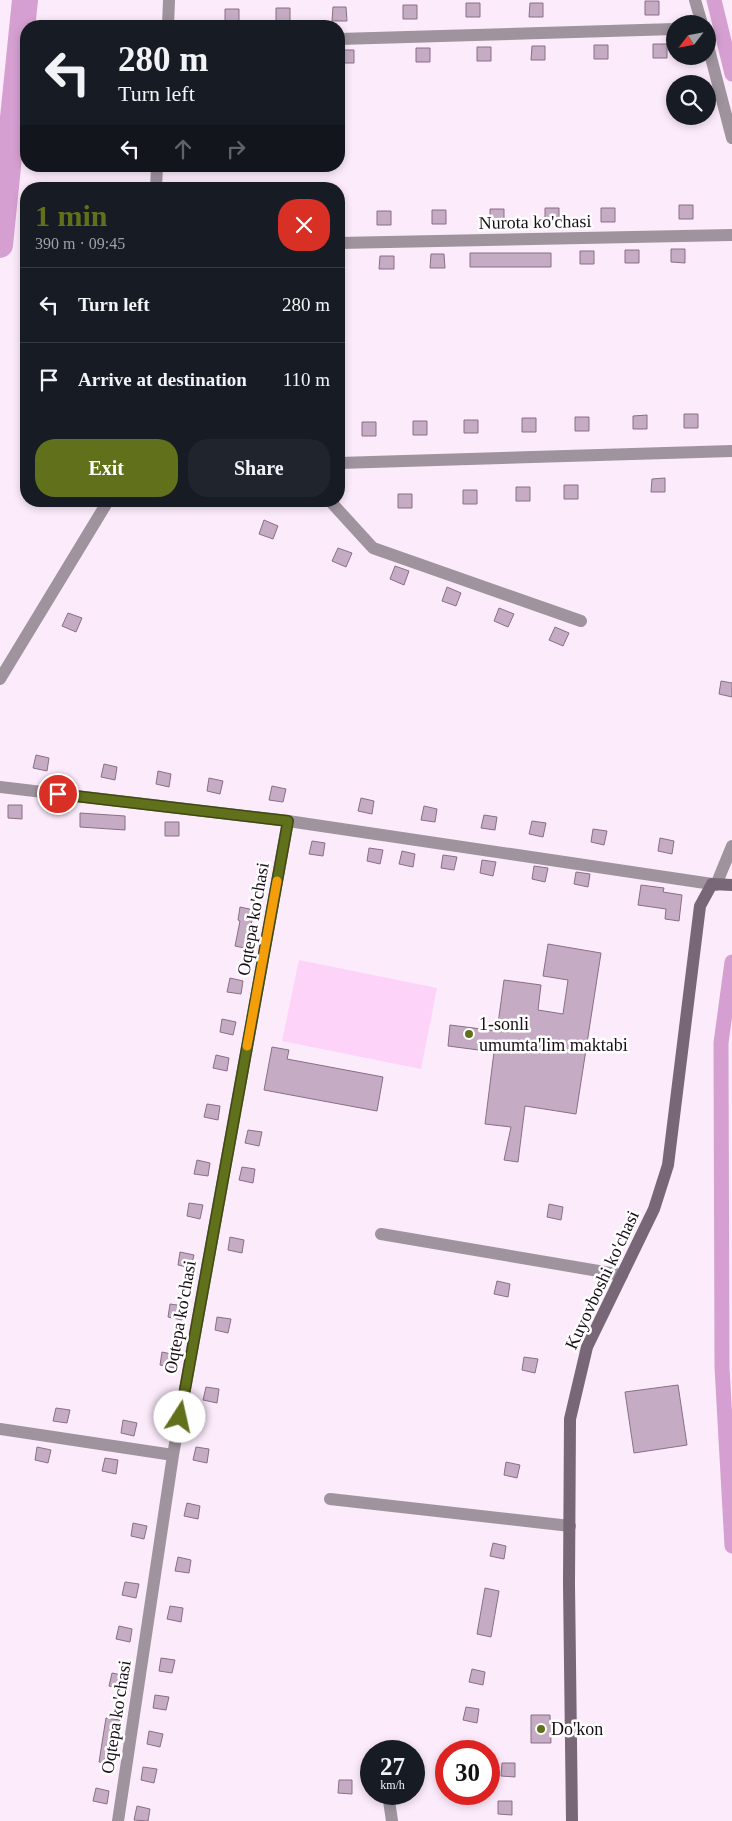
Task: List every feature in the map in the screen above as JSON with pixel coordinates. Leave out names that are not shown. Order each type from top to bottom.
[{"type":"main road","points":[[714,885],[732,884]]},
{"type":"main road","name":"Kuyovboshi ko'chasi","points":[[572,1821],[570,1419],[587,1347],[654,1209],[668,1165],[700,906],[714,885]]},
{"type":"street","points":[[168,20],[169,0]]},
{"type":"street","points":[[695,0],[699,15]]},
{"type":"street","points":[[345,39],[666,29]]},
{"type":"street","points":[[713,65],[732,138]]},
{"type":"street","name":"Nurota ko'chasi","points":[[345,243],[732,235]]},
{"type":"street","points":[[345,463],[732,451]]},
{"type":"street","points":[[0,679],[104,507]]},
{"type":"street","points":[[335,507],[373,548],[581,621]]},
{"type":"street","points":[[0,787],[288,821],[714,885]]},
{"type":"street","name":"Oqtepa ko'chasi","points":[[118,1821],[173,1455],[288,821]]},
{"type":"street","name":"Kuyovboshi ko'chasi","points":[[714,885],[732,846]]},
{"type":"street","points":[[381,1234],[622,1276]]},
{"type":"street","points":[[0,1429],[173,1455]]},
{"type":"street","points":[[330,1498],[570,1526]]},
{"type":"street","points":[[390,1805],[392,1821]]},
{"type":"shaded area","points":[[299,960],[437,988],[421,1069],[282,1041]]},
{"type":"building","points":[[645,1],[659,1],[659,15],[645,15]]},
{"type":"building","points":[[466,3],[480,3],[480,17],[466,17]]},
{"type":"building","points":[[530,3],[543,3],[543,17],[529,17]]},
{"type":"building","points":[[403,5],[417,5],[417,19],[403,19]]},
{"type":"building","points":[[333,7],[346,7],[347,21],[332,20]]},
{"type":"building","points":[[276,8],[290,8],[290,20],[276,20]]},
{"type":"building","points":[[225,9],[239,9],[239,20],[225,20]]},
{"type":"building","points":[[653,44],[666,44],[666,58],[653,58]]},
{"type":"building","points":[[594,45],[608,45],[608,59],[594,59]]},
{"type":"building","points":[[532,46],[545,46],[545,60],[531,60]]},
{"type":"building","points":[[477,47],[491,47],[491,61],[477,61]]},
{"type":"building","points":[[416,48],[430,48],[430,62],[416,62]]},
{"type":"building","points":[[345,50],[354,50],[354,63],[345,63]]},
{"type":"building","points":[[679,205],[693,205],[693,219],[679,219]]},
{"type":"building","points":[[545,208],[559,208],[559,222],[545,222]]},
{"type":"building","points":[[601,208],[615,208],[615,222],[601,222]]},
{"type":"building","points":[[490,209],[504,209],[504,223],[490,222]]},
{"type":"building","points":[[432,210],[446,210],[446,224],[432,224]]},
{"type":"building","points":[[377,211],[391,211],[391,225],[377,225]]},
{"type":"building","points":[[671,249],[685,249],[685,263],[671,262]]},
{"type":"building","points":[[625,250],[639,250],[639,263],[625,263]]},
{"type":"building","points":[[580,251],[594,251],[594,264],[580,264]]},
{"type":"building","points":[[470,253],[551,253],[551,267],[470,267]]},
{"type":"building","points":[[431,254],[444,254],[445,268],[430,268]]},
{"type":"building","points":[[380,256],[394,256],[394,269],[379,269]]},
{"type":"building","points":[[684,414],[698,414],[698,428],[684,428]]},
{"type":"building","points":[[647,415],[647,429],[633,429],[633,416]]},
{"type":"building","points":[[575,417],[589,417],[589,431],[575,431]]},
{"type":"building","points":[[522,418],[536,418],[536,432],[522,432]]},
{"type":"building","points":[[464,420],[478,420],[478,433],[464,433]]},
{"type":"building","points":[[413,421],[427,421],[427,435],[413,435]]},
{"type":"building","points":[[362,422],[376,422],[376,436],[362,436]]},
{"type":"building","points":[[665,478],[665,492],[651,492],[652,479]]},
{"type":"building","points":[[564,485],[578,485],[578,499],[564,499]]},
{"type":"building","points":[[516,487],[530,487],[530,501],[516,501]]},
{"type":"building","points":[[463,490],[477,490],[477,504],[463,504]]},
{"type":"building","points":[[398,494],[412,494],[412,508],[398,508]]},
{"type":"building","points":[[264,520],[278,526],[273,539],[259,534]]},
{"type":"building","points":[[338,548],[352,553],[346,567],[332,561]]},
{"type":"building","points":[[395,566],[409,571],[404,585],[390,579]]},
{"type":"building","points":[[447,587],[461,593],[456,606],[442,601]]},
{"type":"building","points":[[499,608],[514,614],[508,627],[494,621]]},
{"type":"building","points":[[68,613],[82,618],[76,632],[62,626]]},
{"type":"building","points":[[555,627],[569,633],[563,646],[549,640]]},
{"type":"building","points":[[721,681],[732,683],[732,697],[719,694]]},
{"type":"building","points":[[36,755],[49,758],[47,771],[33,768]]},
{"type":"building","points":[[104,764],[117,767],[115,780],[101,777]]},
{"type":"building","points":[[158,771],[171,774],[169,787],[156,784]]},
{"type":"building","points":[[209,778],[223,781],[220,794],[207,791]]},
{"type":"building","points":[[272,786],[286,789],[283,802],[269,800]]},
{"type":"building","points":[[361,798],[374,801],[372,814],[358,811]]},
{"type":"building","points":[[8,805],[22,805],[22,819],[8,818]]},
{"type":"building","points":[[424,806],[437,809],[435,822],[421,820]]},
{"type":"building","points":[[80,813],[125,816],[125,830],[80,827]]},
{"type":"building","points":[[484,815],[497,817],[495,830],[481,828]]},
{"type":"building","points":[[532,821],[546,823],[543,837],[529,834]]},
{"type":"building","points":[[165,822],[179,822],[179,836],[165,836]]},
{"type":"building","points":[[593,829],[607,831],[604,845],[591,842]]},
{"type":"building","points":[[660,838],[674,841],[672,854],[658,851]]},
{"type":"building","points":[[312,841],[325,843],[323,856],[309,854]]},
{"type":"building","points":[[369,848],[383,850],[380,864],[367,861]]},
{"type":"building","points":[[402,851],[415,854],[413,867],[399,864]]},
{"type":"building","points":[[443,855],[457,857],[454,870],[441,868]]},
{"type":"building","points":[[482,860],[496,862],[493,876],[480,873]]},
{"type":"building","points":[[534,866],[548,868],[545,882],[532,879]]},
{"type":"building","points":[[576,872],[590,874],[588,887],[574,884]]},
{"type":"building","points":[[641,885],[664,888],[663,892],[682,895],[679,921],[665,919],[666,909],[638,905]]},
{"type":"building","points":[[240,907],[254,910],[249,935],[251,936],[249,949],[235,946],[240,921],[238,920]]},
{"type":"building","points":[[548,944],[601,953],[576,1114],[525,1106],[518,1162],[504,1160],[511,1127],[485,1124],[494,1052],[448,1046],[450,1025],[497,1031],[504,980],[541,985],[538,1010],[563,1014],[568,980],[543,976]]},
{"type":"building","points":[[230,978],[243,981],[241,994],[227,992]]},
{"type":"building","points":[[222,1019],[236,1022],[233,1035],[220,1032]]},
{"type":"building","points":[[272,1047],[289,1050],[287,1059],[383,1077],[377,1111],[264,1090]]},
{"type":"building","points":[[216,1055],[229,1058],[227,1071],[213,1068]]},
{"type":"building","points":[[207,1104],[220,1106],[218,1120],[204,1117]]},
{"type":"building","points":[[248,1130],[262,1132],[259,1146],[245,1143]]},
{"type":"building","points":[[197,1160],[210,1163],[208,1176],[194,1174]]},
{"type":"building","points":[[242,1167],[255,1169],[253,1183],[239,1180]]},
{"type":"building","points":[[189,1203],[203,1205],[200,1219],[187,1216]]},
{"type":"building","points":[[549,1204],[563,1207],[561,1220],[547,1217]]},
{"type":"building","points":[[230,1237],[244,1240],[242,1253],[228,1250]]},
{"type":"building","points":[[180,1252],[194,1255],[191,1268],[178,1265]]},
{"type":"building","points":[[497,1281],[510,1284],[508,1297],[494,1294]]},
{"type":"building","points":[[170,1304],[184,1306],[182,1320],[168,1317]]},
{"type":"building","points":[[217,1317],[231,1319],[228,1333],[215,1330]]},
{"type":"building","points":[[162,1352],[176,1355],[174,1368],[160,1365]]},
{"type":"building","points":[[524,1357],[538,1359],[535,1373],[522,1370]]},
{"type":"building","points":[[678,1385],[687,1445],[634,1453],[625,1392]]},
{"type":"building","points":[[206,1387],[219,1389],[217,1403],[203,1400]]},
{"type":"building","points":[[56,1408],[70,1410],[67,1423],[53,1421]]},
{"type":"building","points":[[123,1420],[137,1423],[134,1436],[121,1433]]},
{"type":"building","points":[[37,1447],[51,1450],[48,1463],[35,1460]]},
{"type":"building","points":[[196,1447],[209,1449],[207,1463],[193,1460]]},
{"type":"building","points":[[105,1458],[118,1460],[116,1474],[102,1471]]},
{"type":"building","points":[[506,1462],[520,1465],[517,1478],[504,1475]]},
{"type":"building","points":[[187,1503],[200,1506],[198,1519],[184,1516]]},
{"type":"building","points":[[133,1523],[147,1526],[144,1539],[131,1536]]},
{"type":"building","points":[[493,1543],[506,1546],[504,1559],[490,1556]]},
{"type":"building","points":[[178,1557],[191,1560],[189,1573],[175,1571]]},
{"type":"building","points":[[125,1582],[139,1584],[136,1598],[122,1595]]},
{"type":"building","points":[[485,1588],[499,1591],[491,1637],[477,1634]]},
{"type":"building","points":[[170,1606],[183,1608],[181,1622],[167,1619]]},
{"type":"building","points":[[119,1626],[132,1629],[130,1642],[116,1639]]},
{"type":"building","points":[[161,1658],[175,1660],[172,1673],[159,1671]]},
{"type":"building","points":[[472,1669],[485,1672],[483,1685],[469,1682]]},
{"type":"building","points":[[112,1673],[126,1676],[123,1689],[109,1686]]},
{"type":"building","points":[[155,1695],[169,1697],[166,1710],[153,1708]]},
{"type":"building","points":[[466,1707],[479,1709],[477,1723],[463,1720]]},
{"type":"building","name":"Do'kon","points":[[531,1715],[550,1715],[551,1743],[531,1743]]},
{"type":"building","points":[[106,1718],[120,1720],[112,1764],[99,1762]]},
{"type":"building","points":[[149,1731],[163,1734],[160,1747],[147,1744]]},
{"type":"building","points":[[502,1763],[515,1763],[515,1777],[501,1776]]},
{"type":"building","points":[[143,1767],[157,1769],[154,1783],[141,1780]]},
{"type":"building","points":[[339,1780],[352,1780],[352,1794],[338,1793]]},
{"type":"building","points":[[96,1788],[109,1791],[107,1804],[93,1801]]},
{"type":"building","points":[[500,1801],[512,1801],[512,1815],[498,1814]]},
{"type":"building","points":[[137,1806],[150,1809],[148,1821],[134,1820]]},
{"type":"waterway","points":[[23,20],[25,0]]},
{"type":"waterway","points":[[714,0],[732,74]]},
{"type":"waterway","points":[[0,245],[20,49]]},
{"type":"waterway","points":[[732,962],[721,1043],[722,1367],[732,1546]]},
{"type":"slow traffic","points":[[247,1046],[277,881]]},
{"type":"place","name":"1-sonli umumta'lim maktabi","points":[[469,1034]]},
{"type":"place","name":"Do'kon","points":[[541,1729]]},
{"type":"route","points":[[58,794],[288,821],[180,1417]]}]
